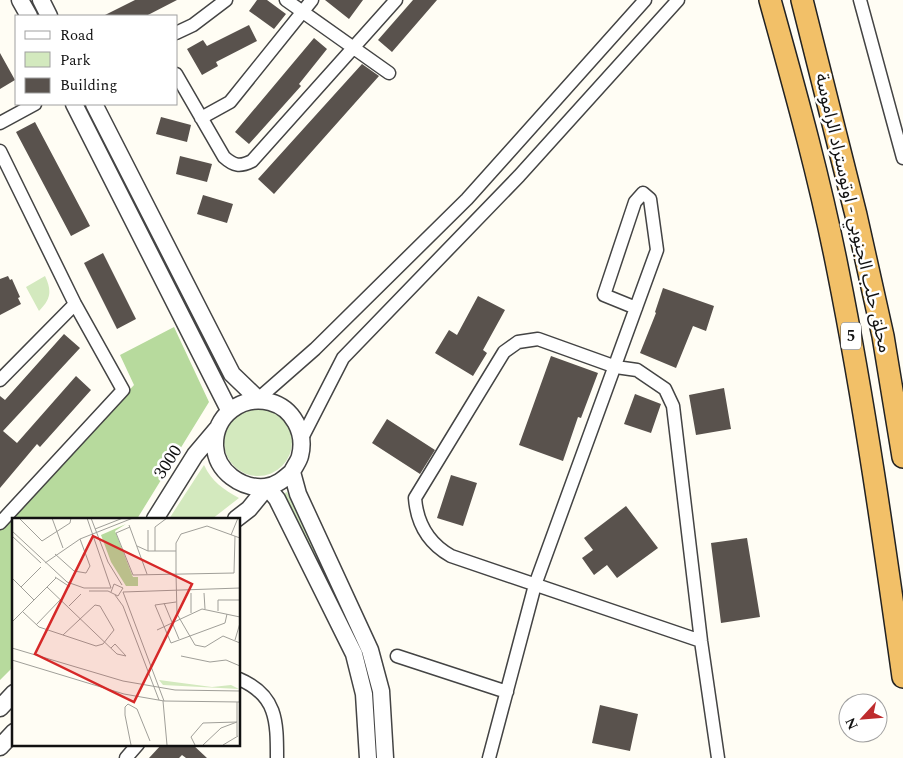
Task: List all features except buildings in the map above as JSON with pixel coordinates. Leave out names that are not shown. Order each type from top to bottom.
[{"type":"highway","name":"محلق حلب الجنوبي - اوتوستراد الراموسة","points":[[770,0],[806,129],[838,269],[877,492],[903,677]]},
{"type":"highway","name":"محلق حلب الجنوبي - اوتوستراد الراموسة","points":[[802,0],[856,215],[879,318],[903,457]]},
{"type":"street","points":[[20,0],[28,15]]},
{"type":"street","points":[[40,0],[48,15]]},
{"type":"street","points":[[178,32],[193,25],[226,0]]},
{"type":"street","points":[[286,0],[390,73]]},
{"type":"street","points":[[201,118],[230,102],[312,0]]},
{"type":"street","points":[[178,78],[224,157],[233,164],[242,166],[252,161],[396,0]]},
{"type":"street","points":[[258,399],[315,349],[467,199],[646,0]]},
{"type":"street","points":[[302,438],[294,418],[278,404],[258,399],[242,402],[229,410],[217,429],[215,447],[220,465],[232,478],[249,486],[267,487],[280,482],[292,472],[300,456],[302,438],[343,358],[519,176],[678,0]]},
{"type":"street","points":[[860,0],[903,158]]},
{"type":"street","points":[[0,123],[33,105]]},
{"type":"street","points":[[75,105],[229,410]]},
{"type":"street","points":[[95,105],[232,374],[258,399]]},
{"type":"street","points":[[0,150],[75,304],[123,390],[0,523]]},
{"type":"street","points":[[490,758],[535,585],[658,250],[650,198],[643,193],[635,202],[604,295],[636,308]]},
{"type":"street","points":[[0,380],[75,304]]},
{"type":"street","points":[[700,642],[451,556],[436,548],[424,532],[416,513],[415,498],[504,352],[518,342],[538,339],[616,366],[637,370],[652,378],[665,389],[673,406],[700,642],[718,758]]},
{"type":"street","name":"3000","points":[[156,518],[195,455],[217,429]]},
{"type":"street","points":[[292,472],[298,494],[370,650],[381,692],[385,758]]},
{"type":"street","points":[[237,518],[249,510],[267,487]]},
{"type":"street","points":[[267,487],[277,499],[354,654],[364,694],[368,758]]},
{"type":"street","points":[[397,656],[507,692]]},
{"type":"street","points":[[240,679],[254,685],[272,706],[277,726],[277,758]]},
{"type":"street","points":[[0,708],[12,695]]},
{"type":"street","points":[[0,748],[12,734]]},
{"type":"street","points":[[126,758],[136,746]]},
{"type":"green space","points":[[45,276],[49,286],[49,295],[46,303],[39,311],[26,287]]},
{"type":"green space","points":[[174,327],[209,402],[138,518],[12,518],[12,668],[0,680],[0,530],[134,385],[120,355]]},
{"type":"green space","points":[[251,408],[265,408],[277,413],[287,423],[292,435],[292,449],[287,461],[277,471],[265,476],[251,476],[239,471],[229,461],[224,449],[224,435],[229,423],[239,413]]},
{"type":"green space","points":[[204,465],[218,484],[239,498],[213,518],[170,518]]},
{"type":"green space","points":[[287,492],[326,565],[361,641],[375,693],[380,758],[375,758],[371,693],[356,641],[334,591],[283,494]]}]
